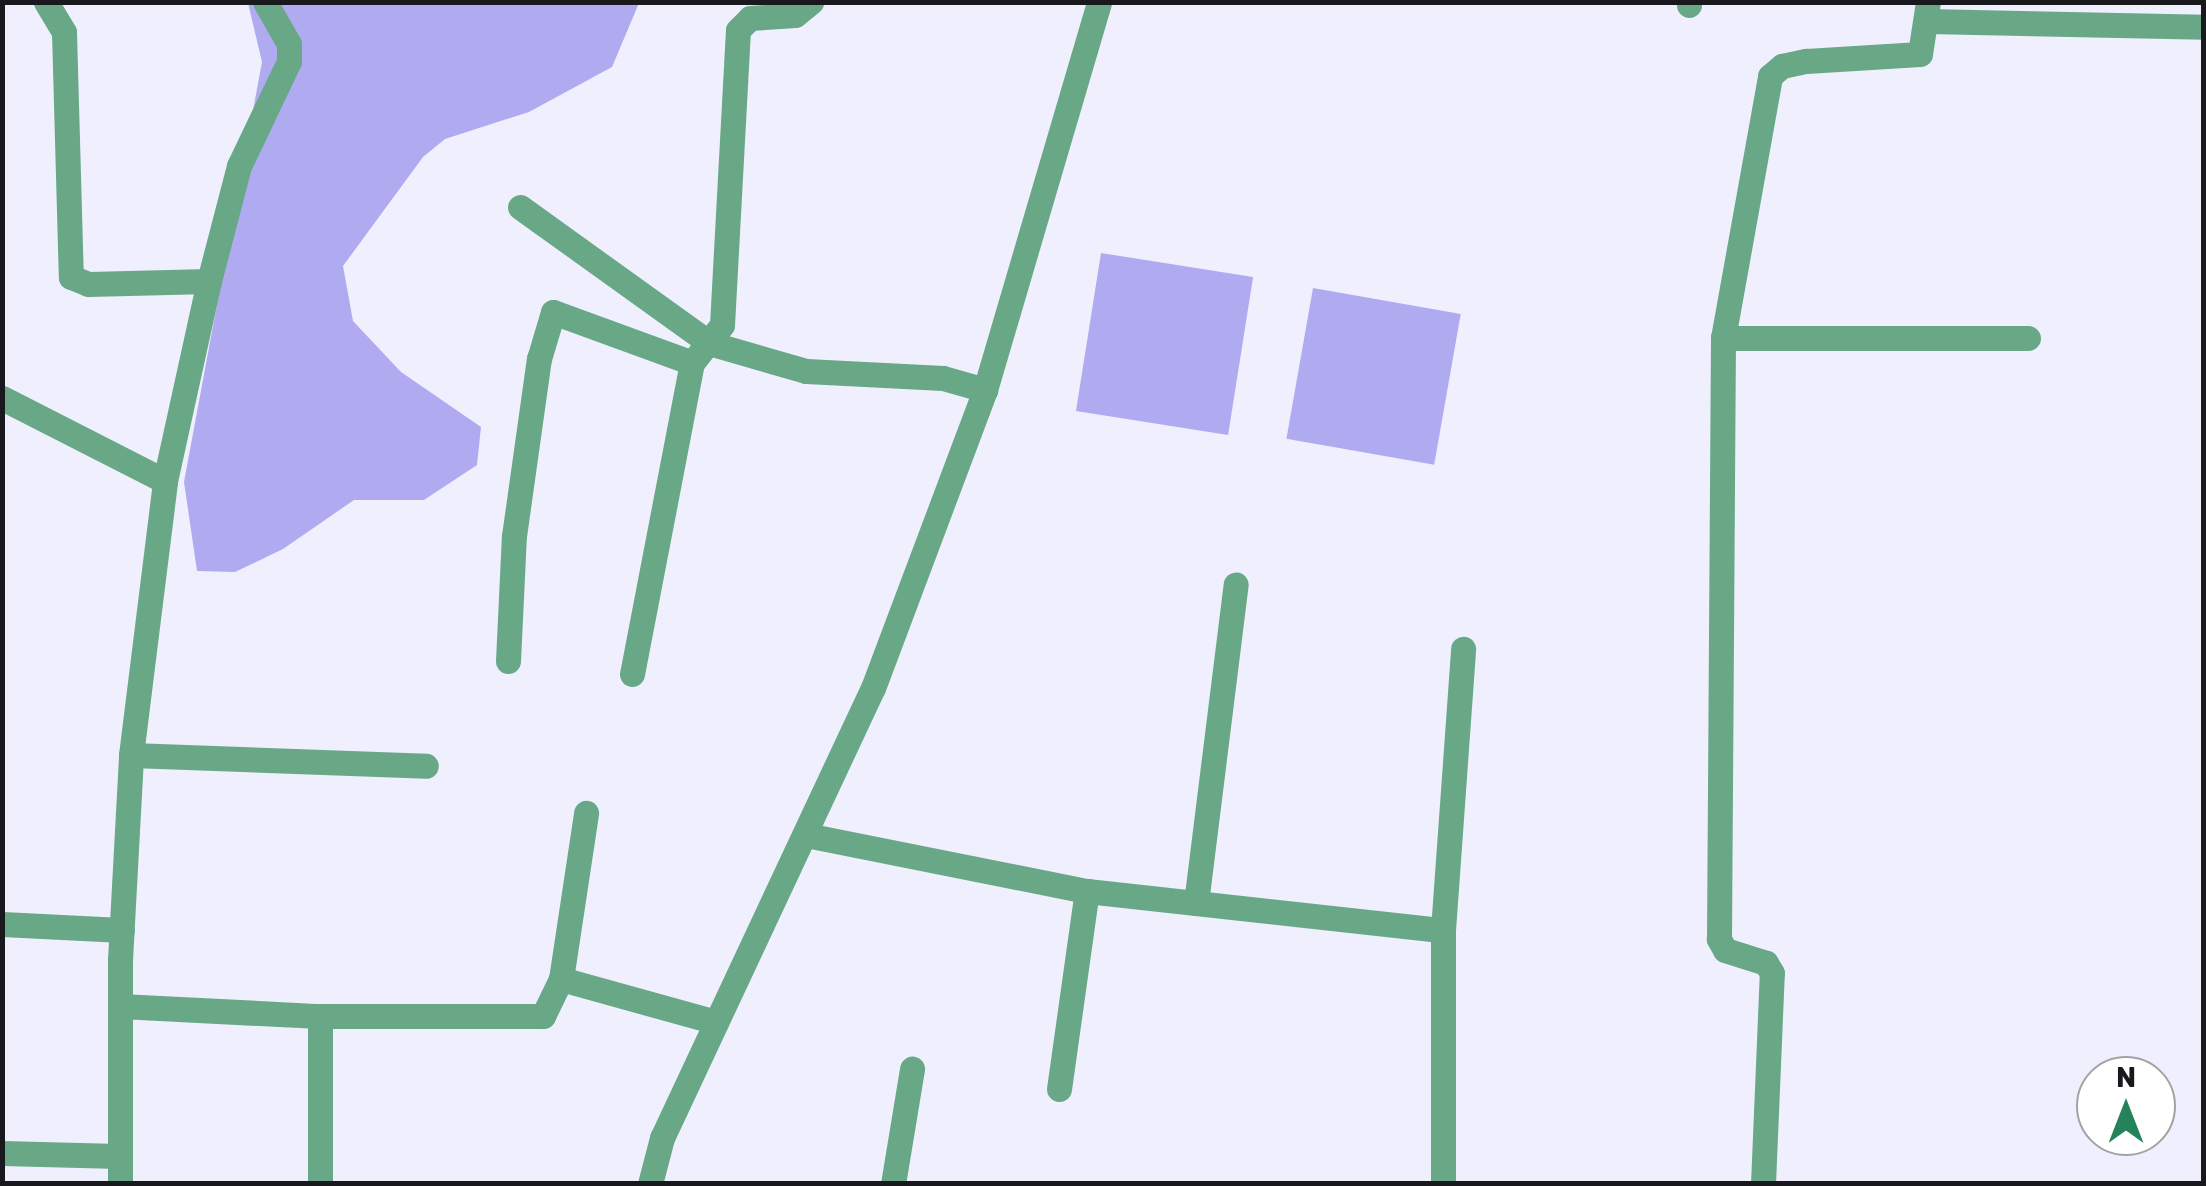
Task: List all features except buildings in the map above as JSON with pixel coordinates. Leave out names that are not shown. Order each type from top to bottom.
[{"type":"street","points":[[46,2],[64,32],[71,277],[88,284],[209,281]]},
{"type":"street","points":[[120,1184],[122,930],[132,755],[165,481],[239,166],[289,61],[289,44],[264,2]]},
{"type":"street","points":[[632,674],[692,363],[722,321],[738,30],[750,18],[796,16],[811,2]]},
{"type":"street","points":[[650,1184],[662,1138],[873,688],[985,390],[1099,2]]},
{"type":"street","points":[[1763,1184],[1772,974],[1766,963],[1724,950],[1718,940],[1722,338],[1770,76],[1782,66],[1806,61],[1920,54],[1927,12],[2204,28]]},
{"type":"street","points":[[520,208],[709,343],[806,371],[944,378],[985,390]]},
{"type":"street","points":[[508,661],[514,536],[539,359],[553,312],[692,363]]},
{"type":"street","points":[[1722,338],[2028,338]]},
{"type":"street","points":[[2,398],[165,481]]},
{"type":"street","points":[[1196,903],[1236,584]]},
{"type":"street","points":[[1443,1184],[1443,930],[1462,649]]},
{"type":"street","points":[[132,755],[426,766]]},
{"type":"street","points":[[120,1006],[320,1016],[531,1019],[547,1012],[561,978],[586,813]]},
{"type":"street","points":[[806,835],[1087,891],[1443,930]]},
{"type":"street","points":[[1058,1089],[1087,891]]},
{"type":"street","points":[[2,924],[122,930]]},
{"type":"street","points":[[561,978],[716,1022]]},
{"type":"street","points":[[320,1016],[320,1184]]},
{"type":"street","points":[[893,1184],[912,1069]]},
{"type":"street","points":[[2,1153],[118,1156]]},
{"type":"shaded area","points":[[248,3],[639,3],[612,67],[529,112],[445,139],[423,157],[343,266],[353,321],[401,372],[481,427],[477,465],[424,500],[354,500],[283,549],[235,572],[197,571],[184,482],[262,62]]},
{"type":"shaded area","points":[[1101,253],[1253,277],[1228,435],[1076,411]]},
{"type":"shaded area","points":[[1313,288],[1461,314],[1434,465],[1286,439]]}]
